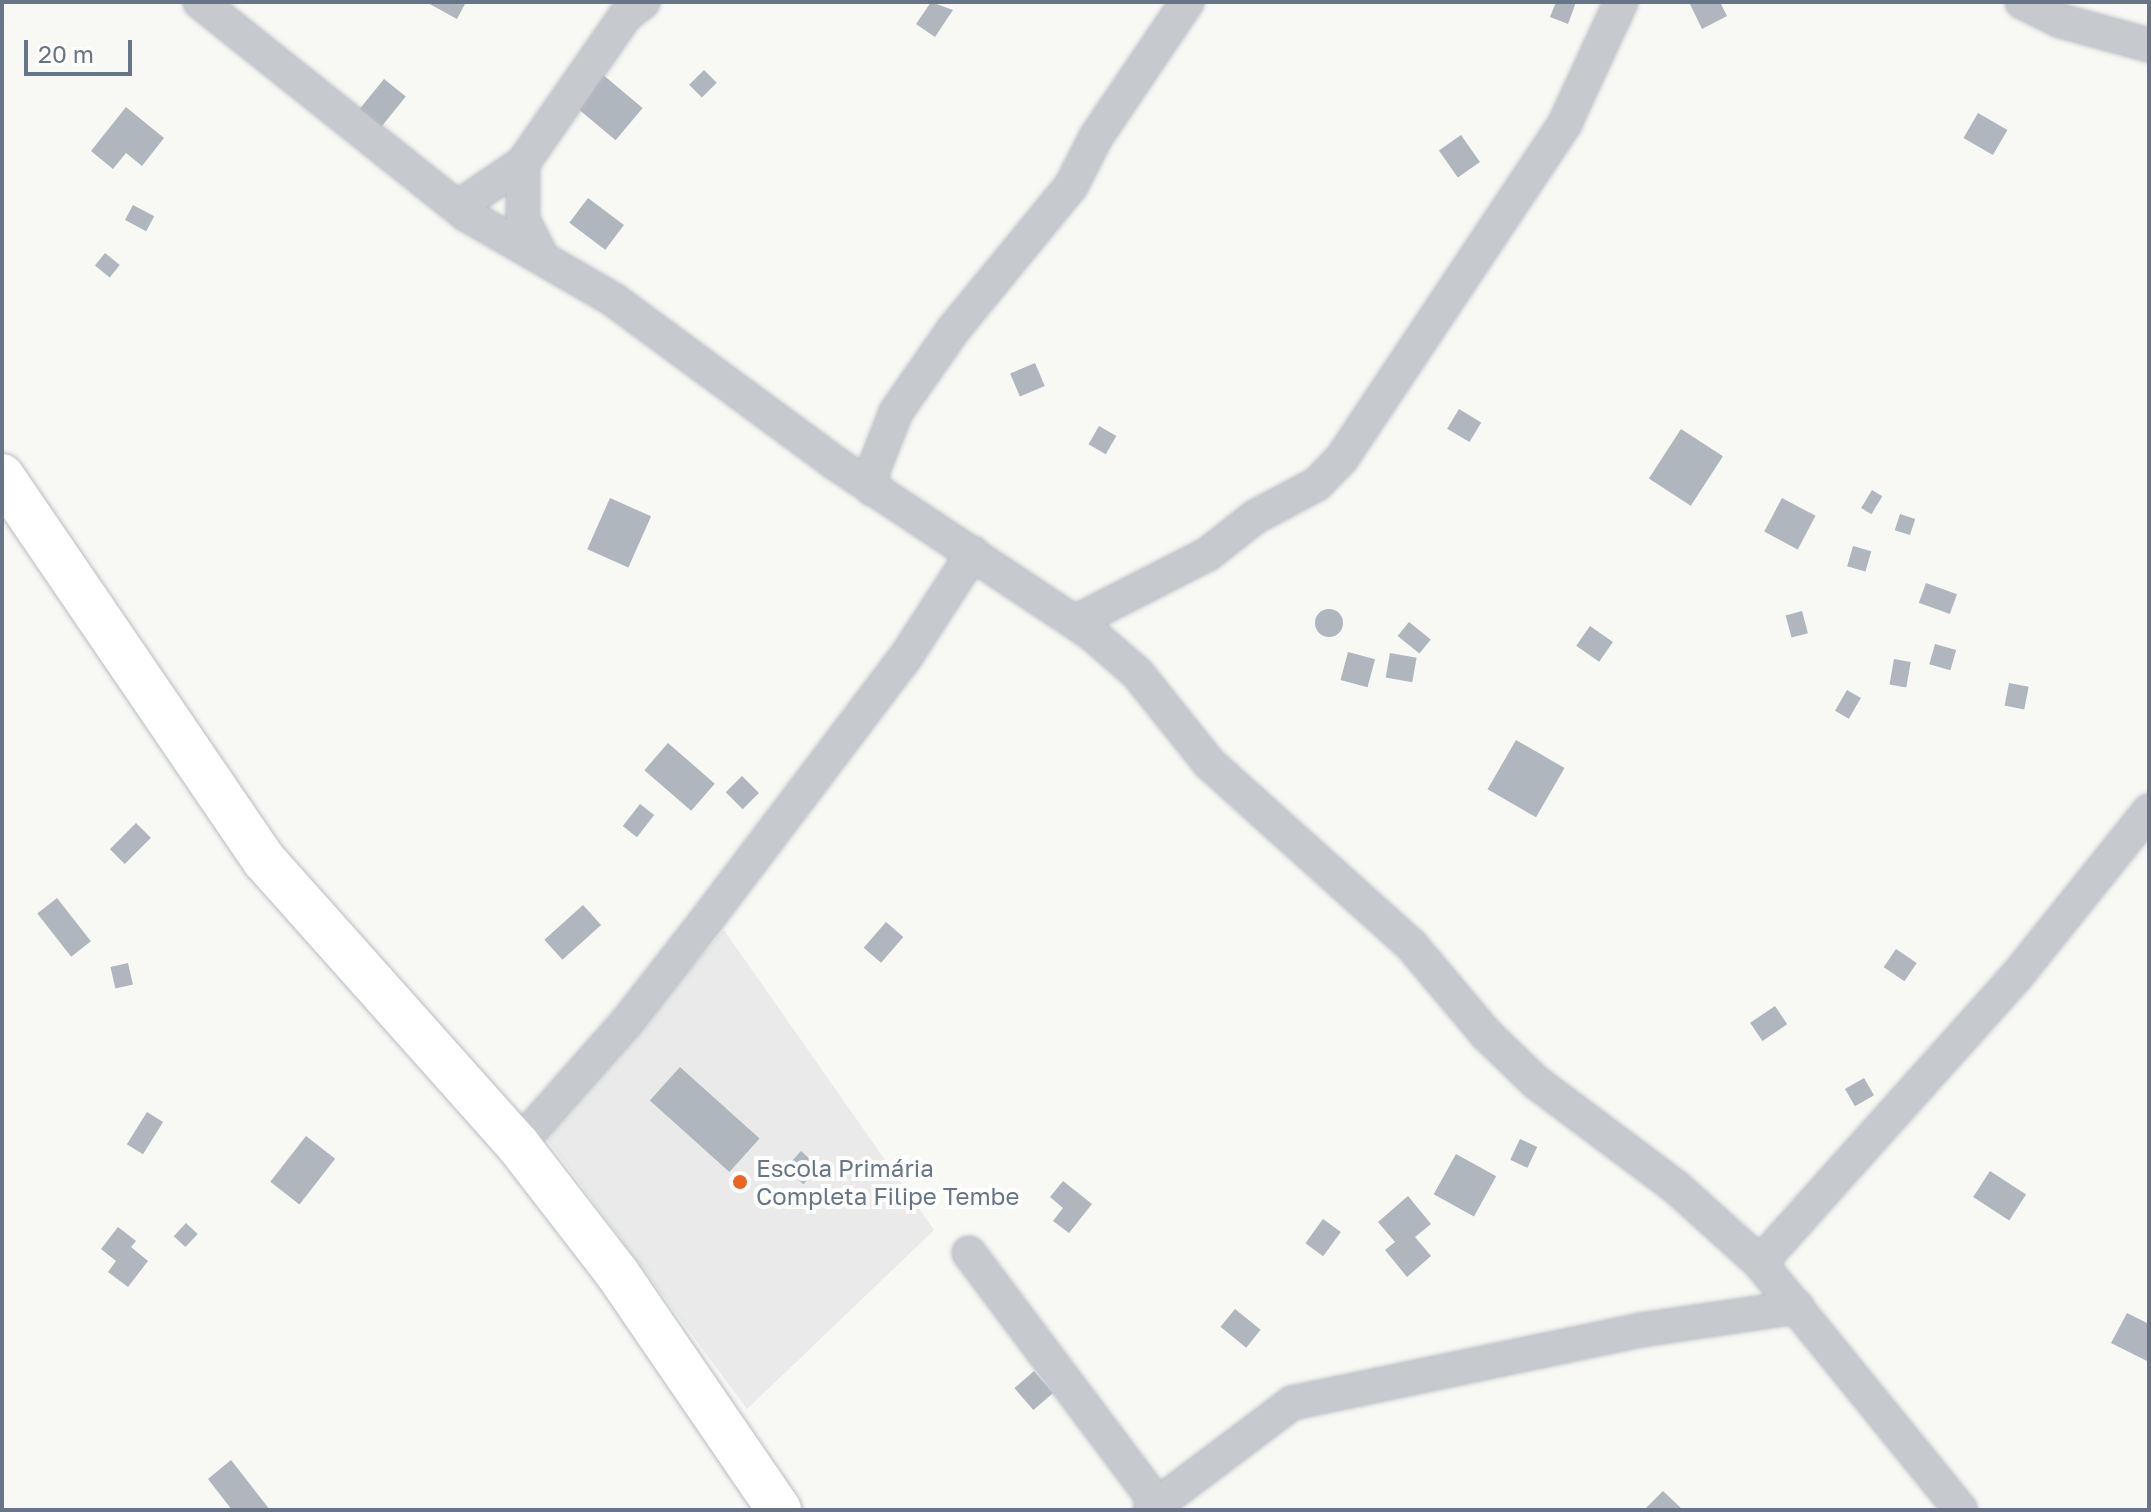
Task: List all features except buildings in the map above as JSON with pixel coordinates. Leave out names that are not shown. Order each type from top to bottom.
[{"type":"street","points":[[200,2],[458,207],[614,300],[872,489],[973,553],[1109,648],[1170,711],[1209,763],[1412,946],[1486,1034],[1537,1083],[1676,1187],[1760,1263],[1961,1510]]},
{"type":"street","points":[[458,207],[523,163],[625,16],[643,2]]},
{"type":"street","points":[[872,489],[873,471],[896,412],[953,330],[1071,186],[1096,137],[1187,2]]},
{"type":"street","points":[[1075,622],[1208,554],[1255,517],[1317,484],[1342,458],[1565,123],[1621,2]]},
{"type":"street","points":[[2022,2],[2061,21],[2149,45]]},
{"type":"street","points":[[523,163],[523,220],[540,254]]},
{"type":"street","points":[[2,476],[264,860],[518,1145],[617,1273],[779,1510]]},
{"type":"street","points":[[518,1145],[626,1023],[714,910],[905,658],[973,553]]},
{"type":"street","points":[[1109,648],[1115,604]]},
{"type":"street","points":[[1760,1263],[2016,977],[2149,811]]},
{"type":"street","points":[[969,1253],[1157,1508],[1292,1403],[1640,1330],[1797,1307]]},
{"type":"shaded area","name":"Escola Primária Completa Filipe Tembe","points":[[724,930],[934,1230],[747,1409],[543,1134]]},
{"type":"place","name":"Escola Primária Completa Filipe Tembe","points":[[740,1182]]}]
